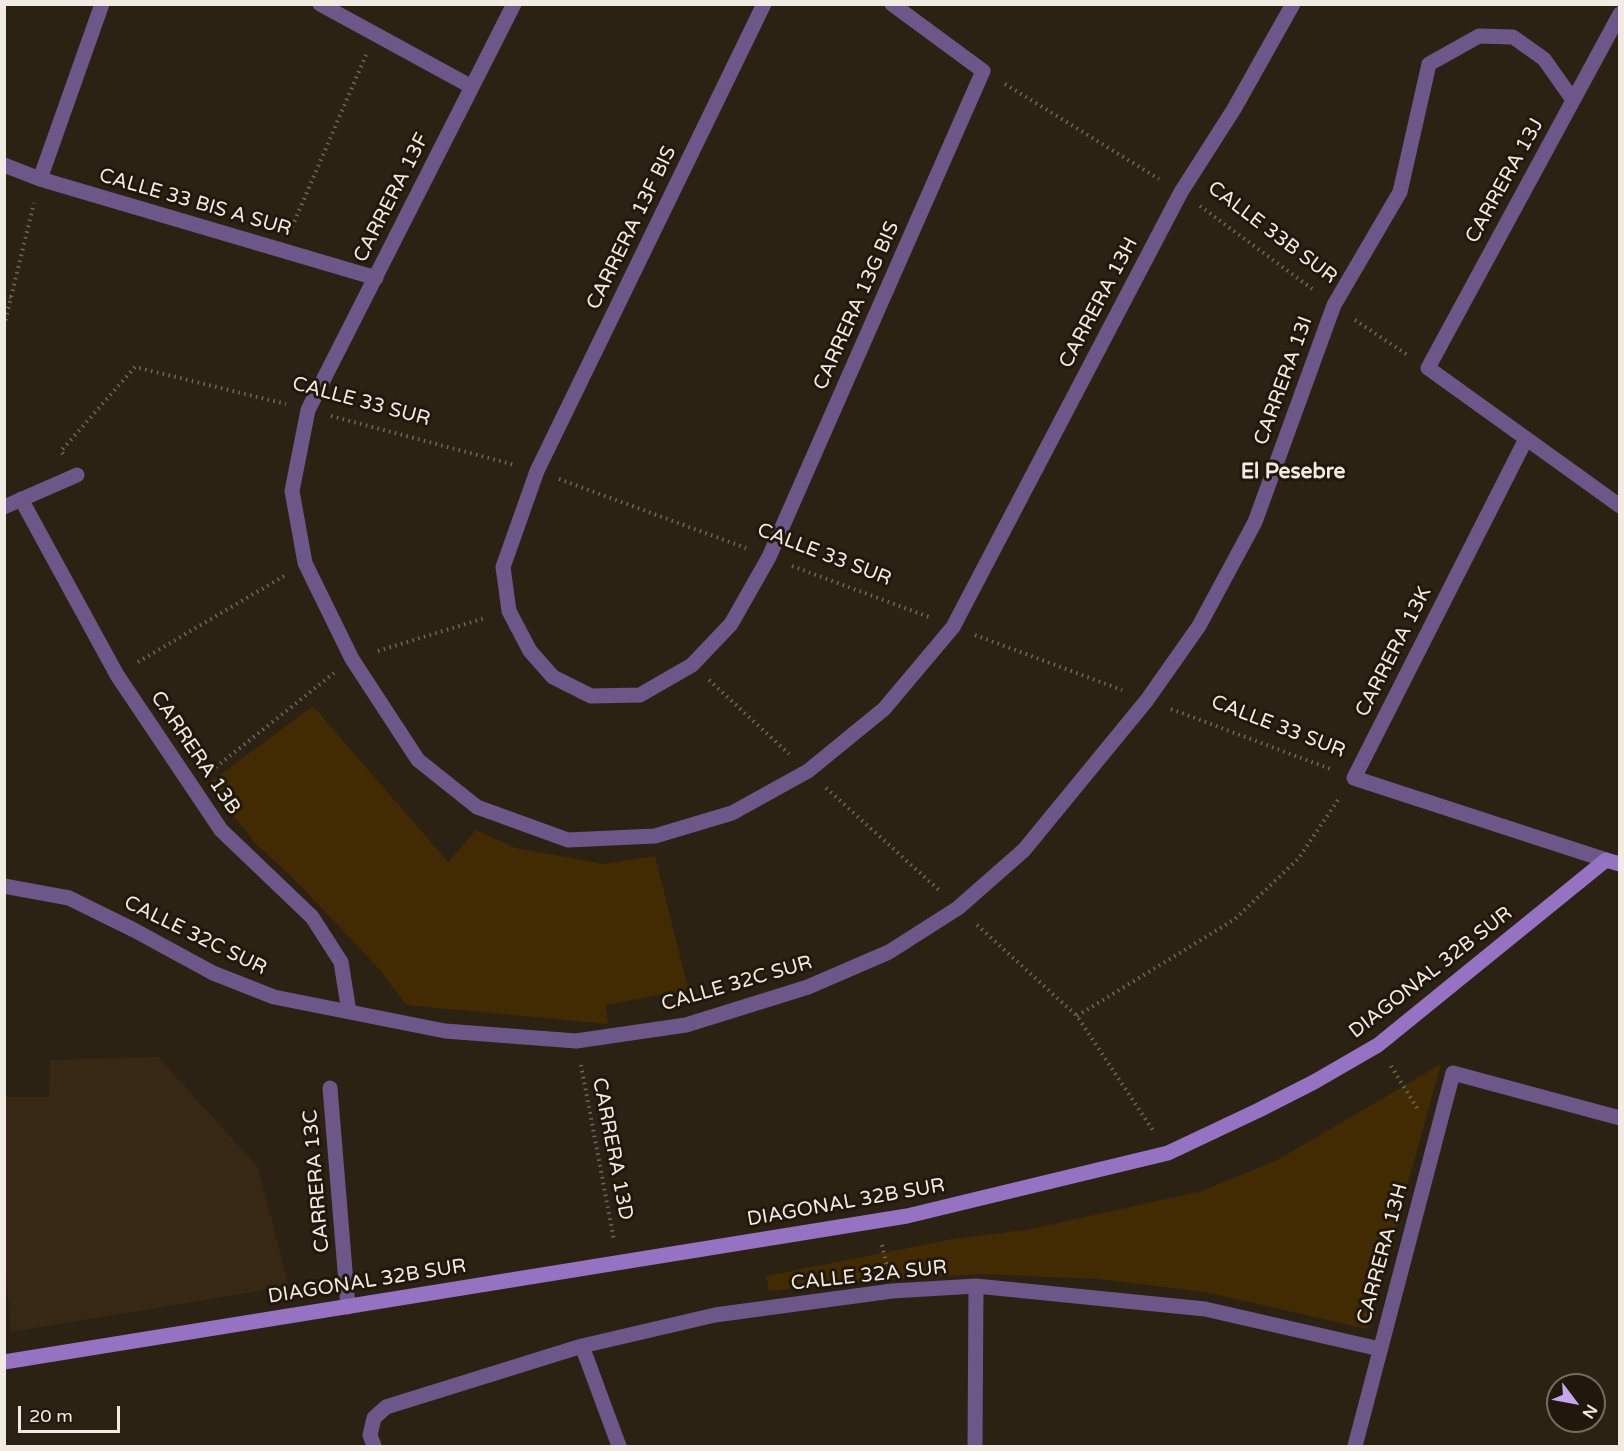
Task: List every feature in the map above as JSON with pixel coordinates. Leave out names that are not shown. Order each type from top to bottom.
[{"type":"street","points":[[40,179],[102,4]]},
{"type":"street","points":[[320,4],[472,87]]},
{"type":"street","name":"CARRERA 13F","points":[[306,563],[292,491],[308,410],[514,4]]},
{"type":"street","name":"CARRERA 13F BIS","points":[[764,4],[537,471],[503,567],[509,611],[530,651],[554,677],[591,696],[640,695],[692,665],[731,624],[769,557]]},
{"type":"street","name":"CARRERA 13H","points":[[306,563],[352,659],[418,760],[477,807],[568,840],[655,836],[732,813],[761,798],[808,771],[884,710],[953,627],[1181,192],[1234,109],[1293,4]]},
{"type":"street","points":[[895,5],[983,71]]},
{"type":"street","name":"CARRERA 13J","points":[[1428,368],[1620,14]]},
{"type":"street","name":"CARRERA 13I","points":[[1147,700],[1199,626],[1255,522],[1334,305],[1400,192],[1429,64],[1479,36],[1513,37],[1544,59],[1573,100]]},
{"type":"street","name":"CARRERA 13G BIS","points":[[769,557],[983,71]]},
{"type":"street","name":"CALLE 33 BIS A SUR","points":[[4,165],[40,179],[376,278]]},
{"type":"street","points":[[1428,368],[1620,506]]},
{"type":"street","name":"CARRERA 13K","points":[[1354,778],[1526,439]]},
{"type":"street","points":[[4,507],[77,475]]},
{"type":"street","name":"CARRERA 13B","points":[[21,500],[117,675],[221,831],[312,917],[341,962],[350,1012]]},
{"type":"street","name":"CALLE 32C SUR","points":[[4,886],[69,898],[213,973],[274,997],[445,1031],[576,1041],[686,1025],[808,987],[889,952],[958,908],[1024,850],[1147,700]]},
{"type":"street","name":"CALLE 33 SUR","points":[[1354,778],[1613,862]]},
{"type":"street","name":"DIAGONAL 32B SUR","points":[[4,1362],[907,1216],[1168,1153],[1296,1091],[1378,1046],[1613,862]]},
{"type":"street","name":"CARRERA 13H","points":[[1355,1446],[1453,1073],[1620,1118]]},
{"type":"street","name":"CARRERA 13C","points":[[330,1088],[348,1306]]},
{"type":"street","points":[[975,1446],[976,1287]]},
{"type":"street","name":"CALLE 32A SUR","points":[[374,1446],[370,1435],[374,1418],[386,1407],[582,1346],[716,1315],[892,1291],[976,1287],[1205,1309],[1380,1349]]},
{"type":"street","points":[[582,1346],[619,1446]]},
{"type":"path","points":[[282,250],[375,34]]},
{"type":"path","name":"CALLE 33B SUR","points":[[983,71],[1181,192],[1334,305],[1428,368]]},
{"type":"path","points":[[4,326],[40,179]]},
{"type":"path","points":[[4,295],[11,297]]},
{"type":"path","name":"CALLE 33 SUR","points":[[77,475],[61,451],[135,367],[537,471],[1354,778]]},
{"type":"path","points":[[117,675],[306,563]]},
{"type":"path","points":[[1077,1016],[1234,919],[1298,859],[1354,778]]},
{"type":"path","name":"CARRERA 13D","points":[[576,1041],[619,1263]]},
{"type":"path","points":[[1378,1046],[1436,1137]]},
{"type":"path","points":[[877,1221],[892,1291]]},
{"type":"shaded area","points":[[313,706],[448,862],[476,830],[516,848],[604,864],[655,856],[688,989],[606,1005],[608,1024],[406,1005],[380,970],[299,884],[254,842],[209,783]]},
{"type":"shaded area","points":[[158,1057],[258,1167],[289,1286],[11,1332],[4,1255],[5,1097],[49,1097],[50,1060]]},
{"type":"shaded area","points":[[1441,1064],[1367,1329],[1205,1292],[1098,1279],[981,1274],[870,1281],[769,1291],[766,1276],[953,1239],[1031,1229],[1202,1191],[1279,1159]]},
{"type":"district","name":"El Pesebre","points":[[1293,472]]}]
